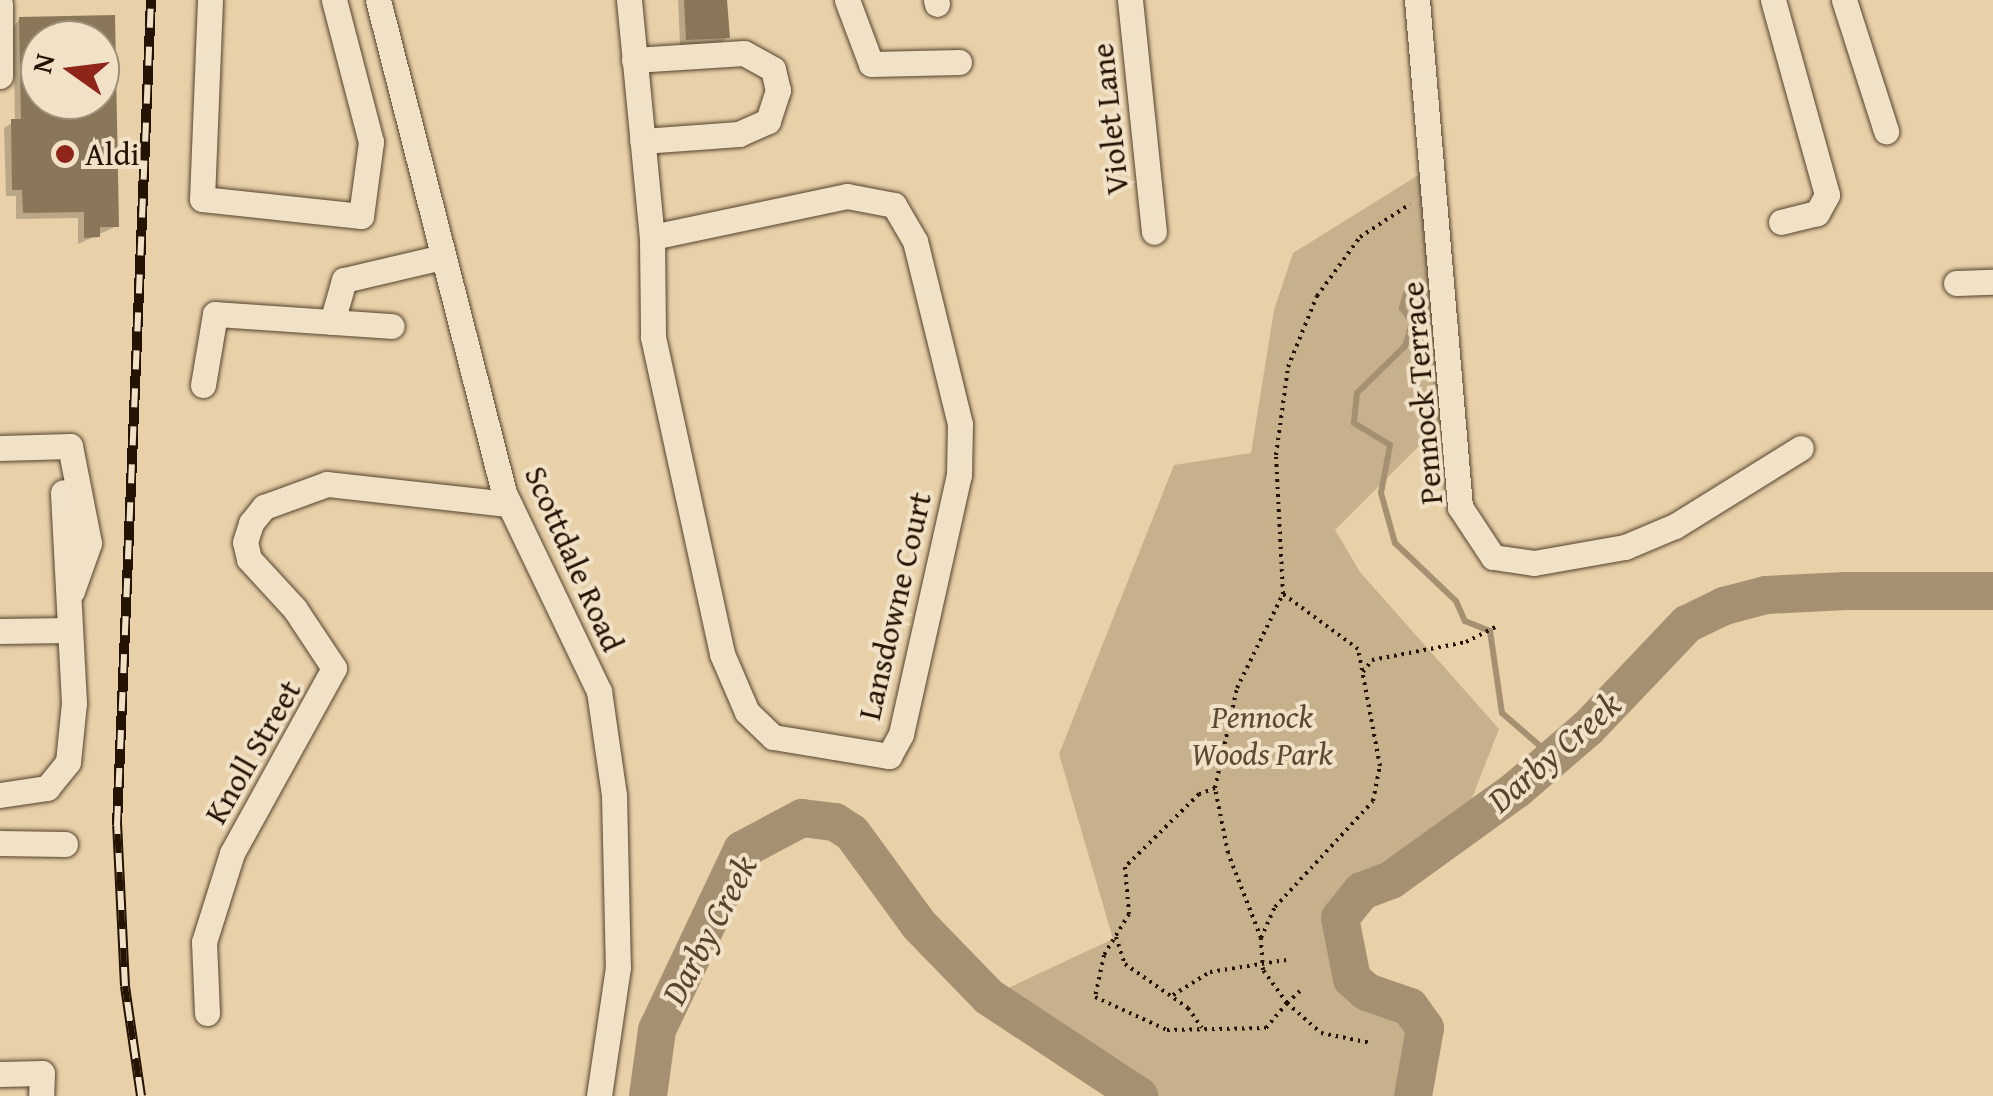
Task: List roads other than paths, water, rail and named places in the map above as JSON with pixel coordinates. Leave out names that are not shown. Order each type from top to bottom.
[{"type":"street","points":[[210,0],[202,200],[362,216],[372,142],[334,0]]},
{"type":"street","name":"Scottdale Road","points":[[378,0],[509,504],[601,708],[614,795],[618,966],[599,1096]]},
{"type":"street","name":"Lansdowne Court","points":[[629,0],[652,237],[653,337],[722,654],[746,712],[773,737],[889,756],[901,734],[959,476],[960,424],[915,241],[894,205],[847,196],[652,237]]},
{"type":"street","points":[[847,0],[870,64],[959,62]]},
{"type":"street","name":"Violet Lane","points":[[1130,0],[1154,232]]},
{"type":"street","name":"Pennock Terrace","points":[[1416,0],[1460,507],[1494,558],[1534,563],[1625,547],[1675,526],[1801,448]]},
{"type":"street","points":[[1773,0],[1827,195],[1817,213],[1782,222]]},
{"type":"street","points":[[1844,0],[1886,131]]},
{"type":"street","points":[[0,76],[1,3]]},
{"type":"street","points":[[352,61],[391,52]]},
{"type":"street","points":[[634,60],[744,53],[773,68],[778,90],[768,121],[739,134],[642,142]]},
{"type":"street","points":[[332,322],[344,280],[442,257]]},
{"type":"street","points":[[1956,283],[1993,282]]},
{"type":"street","points":[[203,385],[215,314],[392,326]]},
{"type":"street","points":[[0,448],[70,446],[89,543],[68,599]]},
{"type":"street","name":"Knoll Street","points":[[207,1013],[204,942],[232,854],[334,668],[296,609],[249,559],[251,523],[264,507],[326,484],[509,504]]},
{"type":"street","points":[[0,795],[47,788],[68,762],[70,630],[63,492]]},
{"type":"street","points":[[0,630],[70,630]]},
{"type":"street","points":[[0,843],[65,844]]},
{"type":"street","points":[[0,1074],[42,1073],[41,1096]]},
{"type":"waterway","points":[[1406,293],[1402,308],[1412,322],[1405,346],[1357,393],[1354,423],[1390,445],[1381,493],[1395,543],[1456,601],[1465,621],[1490,631],[1502,713],[1554,758]]},
{"type":"waterway","name":"Darby Creek","points":[[1413,1096],[1425,1028],[1410,1007],[1367,992],[1352,979],[1340,918],[1362,891],[1391,880],[1517,789],[1588,728],[1687,624],[1724,606],[1766,595],[1993,591]]},
{"type":"waterway","name":"Darby Creek","points":[[648,1096],[657,1030],[742,850],[802,818],[835,822],[852,833],[919,925],[989,997],[1139,1096]]},
{"type":"railway","points":[[141,1096],[125,986],[117,825],[151,0]]},
{"type":"place","name":"Aldi","points":[[65,154]]},
{"type":"park label","name":"Pennock Woods Park","points":[[1262,736]]}]
